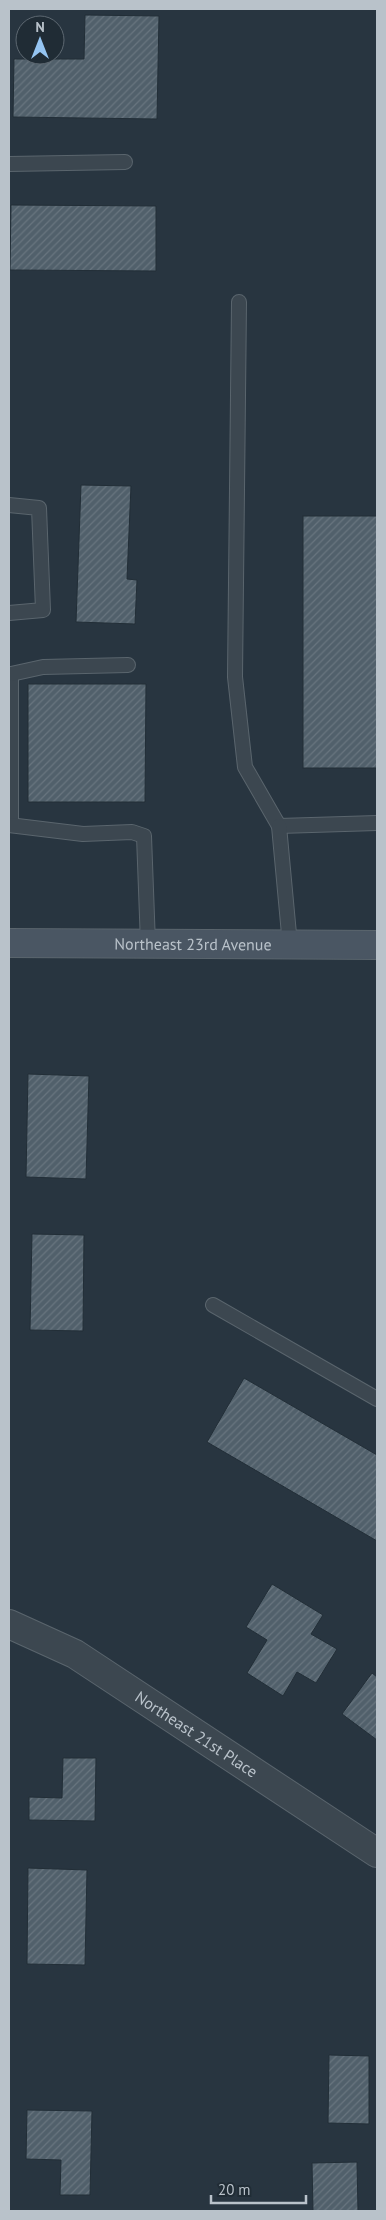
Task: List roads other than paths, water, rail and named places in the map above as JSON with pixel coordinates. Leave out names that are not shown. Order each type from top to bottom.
[{"type":"main road","name":"Northeast 23rd Avenue","points":[[9,943],[377,945]]},
{"type":"street","name":"Northeast 21st Place","points":[[9,1624],[75,1654],[377,1853]]},
{"type":"lane","points":[[9,164],[125,162]]},
{"type":"lane","points":[[239,302],[235,677],[245,767],[279,826],[290,944]]},
{"type":"lane","points":[[9,505],[38,508],[43,610],[9,613]]},
{"type":"lane","points":[[128,665],[43,667],[10,674],[10,825],[83,834],[132,832],[144,836],[148,944]]},
{"type":"lane","points":[[279,826],[377,822]]},
{"type":"lane","points":[[213,1304],[377,1398]]}]
